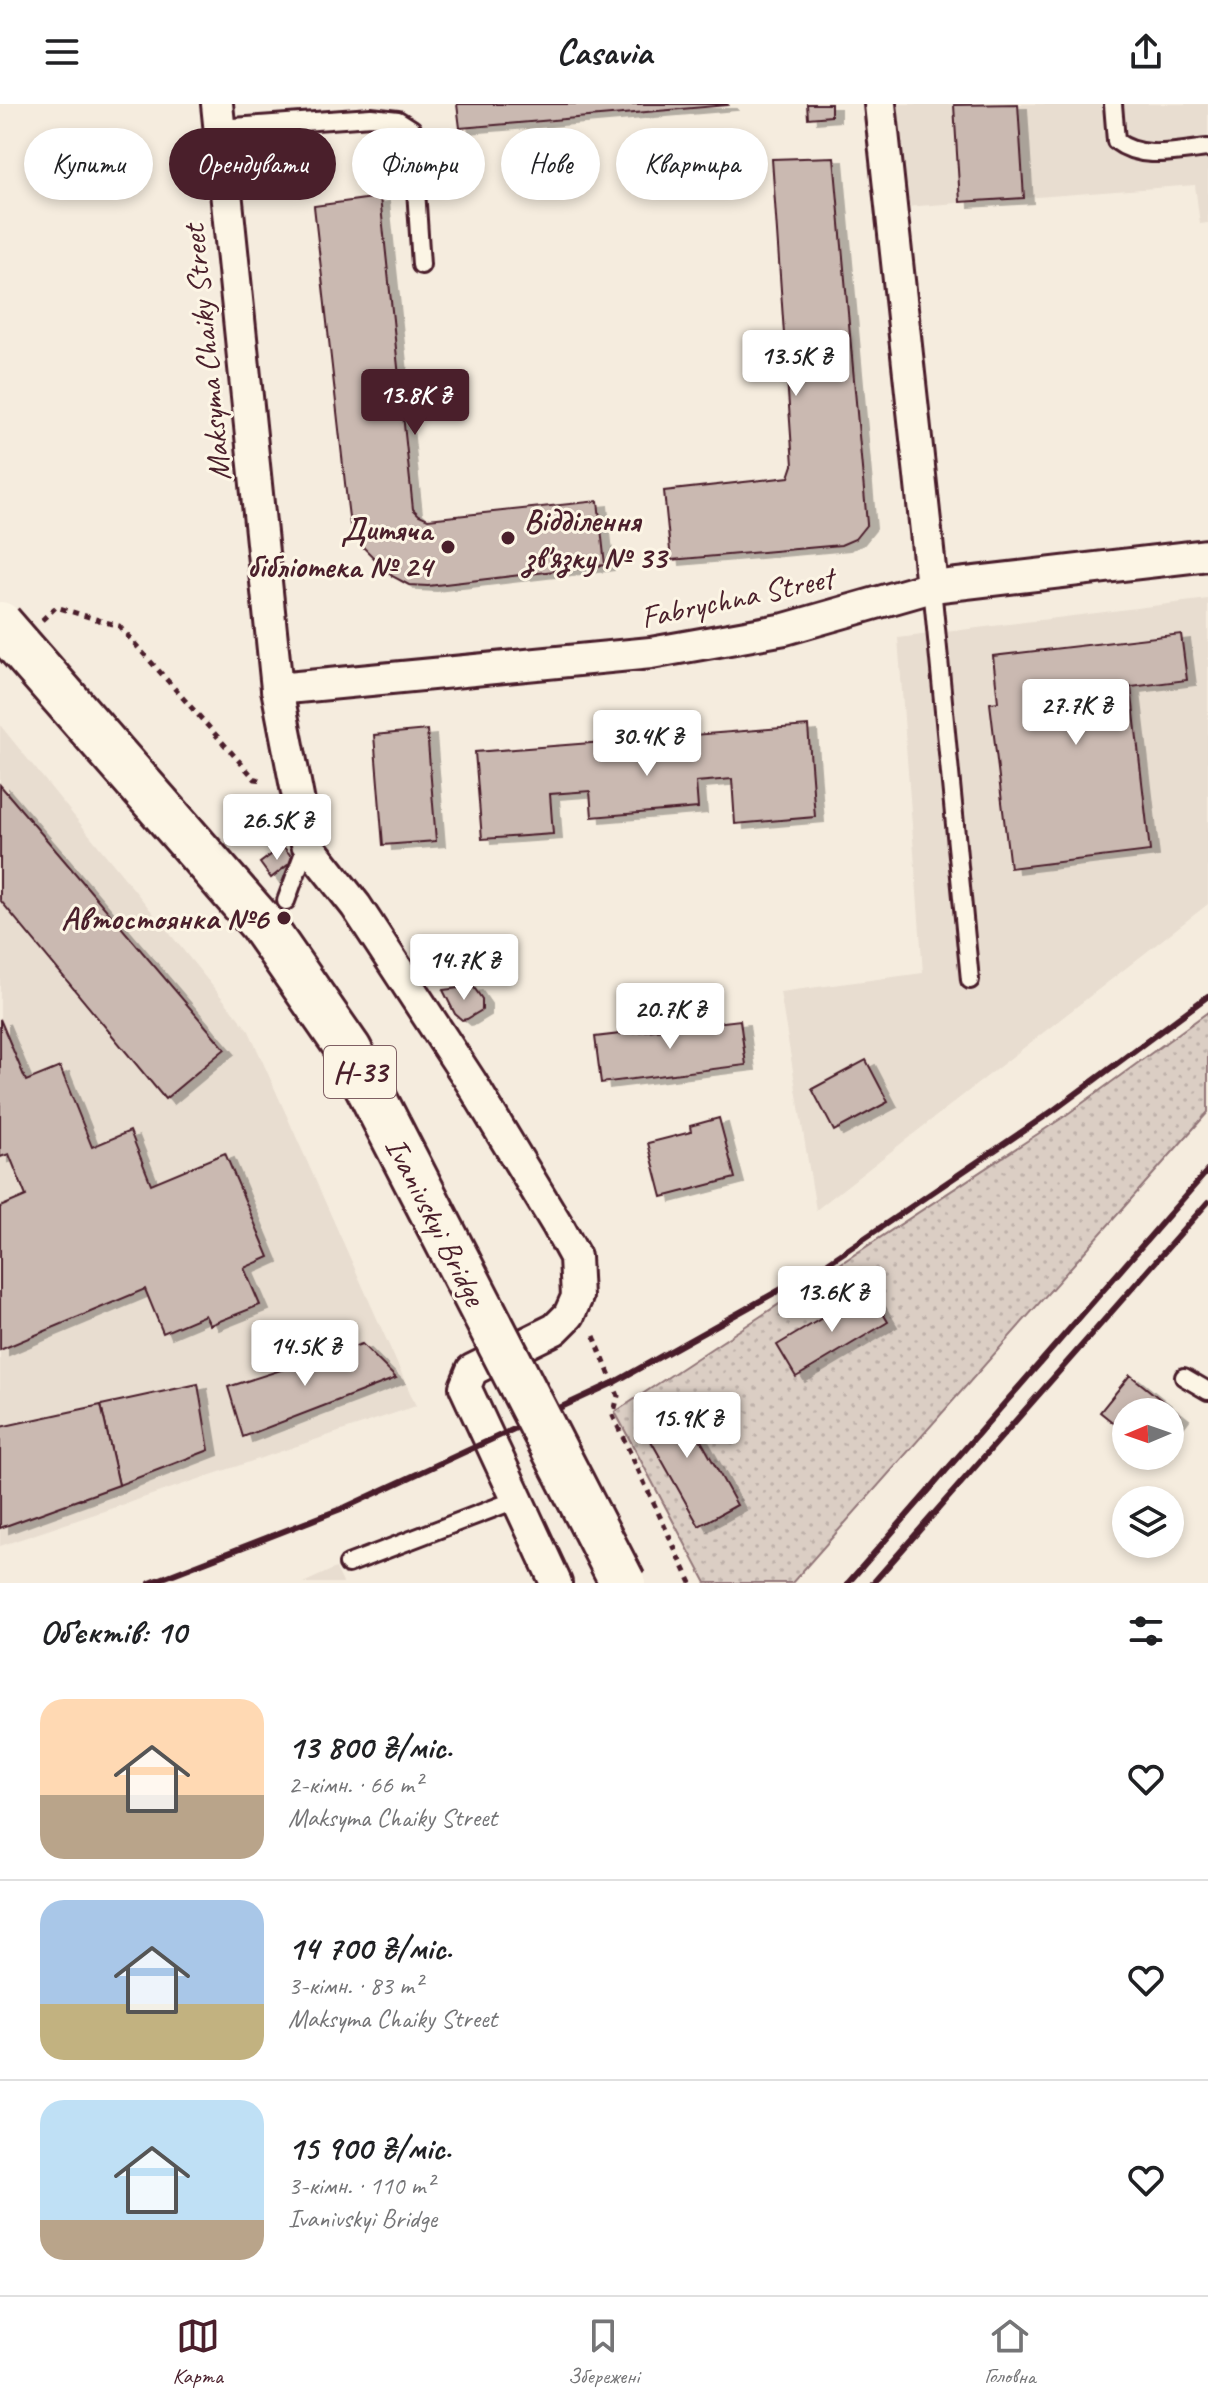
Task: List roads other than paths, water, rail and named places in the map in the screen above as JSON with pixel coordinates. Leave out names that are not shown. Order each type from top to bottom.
[{"type":"main road","name":"Ivanivskyi Bridge","points":[[21,622],[261,923],[349,1050],[623,1583]]},
{"type":"street","points":[[880,104],[932,587]]},
{"type":"street","name":"Maksyma Chaiky Street","points":[[218,116],[277,689],[307,844],[356,906],[471,1082],[575,1257],[577,1297],[569,1315],[555,1329],[472,1370],[465,1387],[556,1583]]},
{"type":"street","name":"Fabrychna Street","points":[[277,689],[651,653],[785,629],[932,587],[1208,555]]},
{"type":"lane","points":[[1113,104],[1116,141],[1127,149],[1150,154],[1208,148]]},
{"type":"lane","points":[[218,116],[371,117],[398,120],[412,129],[421,265]]},
{"type":"lane","points":[[932,587],[970,980]]},
{"type":"lane","points":[[286,901],[307,844]]},
{"type":"lane","points":[[1184,1377],[1208,1391]]},
{"type":"lane","points":[[348,1564],[518,1499]]},
{"type":"railway","points":[[150,1583],[346,1507],[613,1383],[828,1263],[1054,1110],[1208,996]]},
{"type":"railway","points":[[848,1583],[1208,1170]]},
{"type":"railway","points":[[873,1583],[1208,1202]]},
{"type":"place","name":"Відділення зв'язку № 33","points":[[508,538]]},
{"type":"place","name":"Дитяча бібліотека № 24","points":[[448,547]]},
{"type":"place","name":"Автостоянка №6","points":[[284,918]]}]
